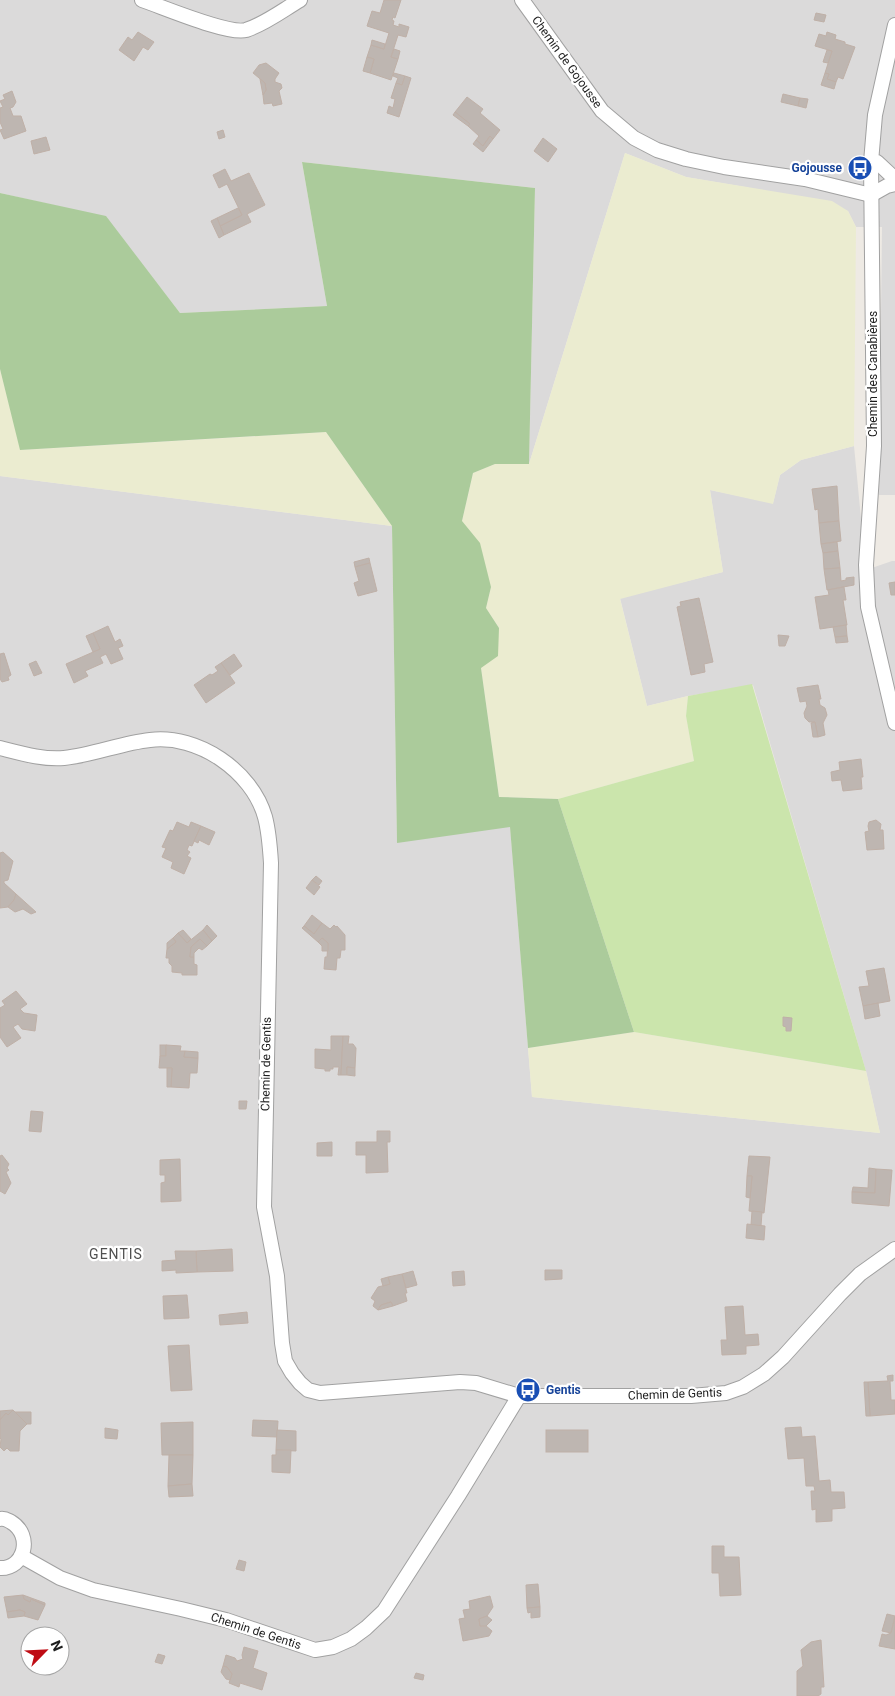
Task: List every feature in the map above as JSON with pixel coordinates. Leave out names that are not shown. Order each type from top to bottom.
[{"type":"street","points":[[142,0],[228,30],[244,30],[300,0]]},
{"type":"street","name":"Chemin de Gojousse","points":[[522,0],[602,111],[634,138],[657,150],[686,160],[805,179],[871,195]]},
{"type":"street","name":"Chemin des Canabières","points":[[895,25],[875,115],[871,162],[874,446],[866,564],[868,607],[895,723]]},
{"type":"street","points":[[871,162],[877,162],[895,179]]},
{"type":"street","points":[[871,195],[887,186],[895,184]]},
{"type":"street","name":"Chemin de Gentis","points":[[0,748],[36,756],[62,758],[94,753],[152,739],[175,741],[201,747],[225,762],[242,777],[255,795],[265,816],[271,863],[264,1207],[277,1276],[285,1361],[292,1373],[308,1390],[320,1393],[460,1382],[476,1383],[518,1396],[709,1396],[726,1393],[743,1387],[764,1374],[783,1357],[860,1274],[895,1249]]},
{"type":"street","name":"Chemin de Gentis","points":[[21,1556],[60,1578],[94,1590],[181,1608],[226,1620],[315,1650],[333,1647],[351,1639],[384,1611],[453,1504],[518,1396]]},
{"type":"street","points":[[0,1519],[4,1518],[18,1527],[24,1537],[24,1548],[21,1556],[14,1564],[0,1568]]},
{"type":"shaded area","points":[[0,0],[895,0],[895,495],[879,495],[882,227],[856,227],[848,211],[745,187],[686,177],[625,153],[529,464],[535,188],[302,162],[327,306],[180,313],[106,217],[0,193]]},
{"type":"shaded area","points":[[854,446],[866,570],[895,561],[895,1696],[0,1696],[0,476],[392,526],[397,842],[510,826],[532,1097],[880,1133],[866,1071],[753,685],[688,696],[647,706],[620,598],[723,572],[710,490],[773,503],[780,475],[801,460]]},
{"type":"green space","points":[[625,153],[686,177],[832,201],[848,211],[856,227],[854,446],[801,460],[780,475],[773,504],[710,490],[723,572],[620,599],[647,706],[688,696],[686,716],[694,761],[558,799],[499,797],[481,668],[499,628],[486,608],[491,587],[462,521],[473,473],[495,464],[529,464]]},
{"type":"green space","points":[[302,162],[535,188],[529,464],[495,464],[473,473],[462,521],[480,543],[491,587],[486,608],[499,628],[498,656],[481,668],[499,797],[558,799],[634,1032],[528,1048],[510,827],[397,843],[392,526],[326,432],[20,450],[0,369],[0,193],[106,216],[180,313],[327,306]]},
{"type":"green space","points":[[0,369],[21,450],[326,432],[392,526],[0,476]]},
{"type":"green space","points":[[752,684],[866,1071],[634,1032],[558,799],[694,761],[686,716],[688,696]]},
{"type":"green space","points":[[634,1032],[866,1071],[880,1133],[532,1097],[528,1048]]},
{"type":"building","points":[[384,0],[401,0],[395,18],[393,17],[392,20],[394,21],[393,25],[399,27],[399,24],[409,27],[406,37],[398,35],[391,57],[398,59],[391,80],[370,73],[374,59],[367,57],[371,45],[384,49],[389,33],[367,26],[372,11],[380,13]]},
{"type":"building","points":[[816,13],[826,15],[824,22],[814,20]]},
{"type":"building","points":[[138,32],[154,42],[148,50],[143,47],[134,61],[119,50],[128,37],[132,40]]},
{"type":"building","points":[[827,32],[836,35],[835,39],[855,47],[843,79],[838,77],[836,82],[827,79],[829,74],[825,73],[832,51],[815,46],[819,34],[826,36]]},
{"type":"building","points":[[372,40],[385,44],[384,49],[371,45]]},
{"type":"building","points":[[394,49],[400,51],[398,59],[391,57]]},
{"type":"building","points":[[827,50],[832,51],[828,63],[823,62]]},
{"type":"building","points":[[367,57],[374,59],[370,73],[363,71]]},
{"type":"building","points":[[266,63],[279,73],[275,82],[281,84],[282,88],[279,91],[282,104],[273,106],[272,103],[264,104],[265,83],[253,73],[259,65]]},
{"type":"building","points":[[394,73],[405,76],[402,85],[396,83],[398,78],[393,76]]},
{"type":"building","points":[[825,73],[829,74],[827,79],[836,82],[834,89],[821,85]]},
{"type":"building","points":[[405,76],[411,78],[399,117],[387,113],[389,106],[393,108],[395,99],[391,98],[396,83],[402,85]]},
{"type":"building","points":[[260,79],[265,83],[266,90],[263,95]]},
{"type":"building","points":[[12,91],[16,102],[10,108],[13,116],[21,116],[26,131],[4,139],[0,130],[3,129],[0,122],[0,108],[3,107],[0,101],[5,99],[3,95]]},
{"type":"building","points":[[783,94],[800,98],[798,106],[781,102]]},
{"type":"building","points":[[467,97],[483,109],[480,113],[500,130],[493,139],[490,136],[483,146],[476,140],[479,136],[468,126],[470,124],[455,112]]},
{"type":"building","points":[[800,98],[808,99],[806,108],[798,106]]},
{"type":"building","points":[[455,112],[470,124],[468,126],[453,115]]},
{"type":"building","points":[[223,130],[225,137],[219,139],[217,132]]},
{"type":"building","points":[[490,136],[493,139],[483,152],[473,144],[476,140],[483,146]]},
{"type":"building","points":[[46,137],[50,150],[34,154],[31,141]]},
{"type":"building","points":[[543,138],[557,149],[548,162],[534,151]]},
{"type":"building","points":[[225,169],[231,181],[249,173],[265,205],[247,214],[251,222],[224,235],[220,226],[242,215],[227,184],[219,188],[213,175]]},
{"type":"building","points":[[238,208],[242,215],[220,226],[217,218]]},
{"type":"building","points":[[217,218],[224,235],[219,238],[211,221]]},
{"type":"building","points":[[837,486],[839,521],[819,523],[818,509],[815,510],[812,489]]},
{"type":"building","points":[[839,521],[841,541],[821,544],[819,523]]},
{"type":"building","points":[[837,542],[838,551],[823,553],[821,544]]},
{"type":"building","points":[[838,551],[840,568],[824,569],[823,553]]},
{"type":"building","points":[[369,558],[370,563],[355,567],[354,562]]},
{"type":"building","points":[[370,563],[377,591],[358,596],[354,583],[359,581],[355,567]]},
{"type":"building","points":[[840,568],[841,581],[854,577],[854,585],[827,590],[824,569]]},
{"type":"building","points":[[895,582],[895,595],[891,595],[889,583]]},
{"type":"building","points":[[844,587],[846,600],[843,600],[847,625],[820,629],[815,597],[829,595],[828,590]]},
{"type":"building","points":[[699,598],[713,662],[704,664],[705,672],[691,675],[677,607],[681,606],[680,602]]},
{"type":"building","points":[[846,625],[847,636],[835,637],[833,627]]},
{"type":"building","points":[[108,626],[115,642],[120,639],[123,646],[118,648],[123,659],[111,664],[106,654],[100,657],[103,663],[85,671],[88,676],[74,683],[66,664],[100,649],[93,633]]},
{"type":"building","points":[[93,633],[100,649],[93,652],[86,636]]},
{"type":"building","points":[[778,635],[789,636],[785,646],[779,646]]},
{"type":"building","points":[[847,636],[848,642],[836,643],[835,637]]},
{"type":"building","points":[[4,653],[11,675],[8,677],[9,680],[2,682],[0,679],[0,654]]},
{"type":"building","points":[[234,654],[242,666],[230,675],[221,663]]},
{"type":"building","points":[[36,661],[42,673],[34,676],[29,664]]},
{"type":"building","points":[[221,663],[235,683],[206,703],[194,685],[218,671],[215,667]]},
{"type":"building","points":[[818,685],[821,699],[819,699],[820,705],[825,708],[827,715],[823,723],[825,735],[818,737],[815,722],[809,722],[805,718],[806,701],[800,702],[797,688]]},
{"type":"building","points":[[815,722],[818,737],[813,737],[811,723]]},
{"type":"building","points":[[861,759],[862,789],[843,791],[841,780],[832,781],[831,772],[840,770],[839,762]]},
{"type":"building","points":[[876,820],[881,824],[880,830],[883,830],[884,849],[867,850],[865,832],[869,831],[869,822]]},
{"type":"building","points":[[177,822],[189,827],[191,822],[201,826],[192,846],[189,845],[187,850],[190,852],[187,856],[191,858],[184,874],[171,868],[173,862],[162,857],[166,848],[162,847],[170,830],[173,831]]},
{"type":"building","points":[[201,826],[215,832],[209,845],[199,840],[198,843],[194,841]]},
{"type":"building","points":[[3,852],[13,861],[8,880],[4,881],[4,883],[16,894],[8,907],[0,908],[0,853]]},
{"type":"building","points":[[316,876],[322,881],[319,885],[312,880]]},
{"type":"building","points":[[312,880],[320,887],[314,895],[306,888]]},
{"type":"building","points":[[16,894],[36,912],[31,914],[23,909],[15,912],[8,907]]},
{"type":"building","points":[[312,915],[322,923],[314,934],[304,926]]},
{"type":"building","points":[[322,923],[330,929],[334,925],[337,926],[345,935],[345,950],[341,950],[340,958],[337,958],[336,970],[324,969],[328,943],[322,938],[318,942],[302,928],[304,926],[314,934]]},
{"type":"building","points":[[207,925],[217,936],[212,941],[203,930]]},
{"type":"building","points":[[183,930],[191,939],[187,943],[178,933]]},
{"type":"building","points":[[203,930],[212,941],[207,946],[200,939],[191,947],[190,957],[194,957],[194,964],[197,965],[197,975],[182,975],[182,973],[172,972],[169,958],[166,958],[167,949],[176,942],[173,938],[178,933],[187,943]]},
{"type":"building","points":[[173,938],[176,942],[167,949],[167,943]]},
{"type":"building","points":[[322,938],[328,943],[328,951],[322,951],[322,946],[318,942]]},
{"type":"building","points":[[200,939],[207,946],[202,950],[199,948],[194,953],[194,957],[190,957],[191,947]]},
{"type":"building","points":[[884,968],[890,1001],[863,1006],[859,987],[869,986],[866,971]]},
{"type":"building","points":[[16,991],[27,1004],[20,1009],[24,1013],[37,1015],[35,1031],[22,1029],[18,1024],[13,1027],[21,1038],[7,1047],[0,1037],[0,1008],[5,1005],[2,1001]]},
{"type":"building","points":[[878,1003],[880,1016],[865,1019],[863,1006]]},
{"type":"building","points":[[783,1017],[792,1018],[791,1031],[786,1031],[786,1027],[783,1026]]},
{"type":"building","points":[[331,1036],[343,1036],[341,1075],[338,1075],[339,1067],[333,1067],[330,1071],[315,1068],[315,1049],[331,1050]]},
{"type":"building","points":[[343,1036],[349,1036],[348,1044],[353,1044],[356,1048],[355,1068],[347,1067],[347,1075],[341,1075]]},
{"type":"building","points":[[160,1045],[166,1045],[166,1056],[160,1056]]},
{"type":"building","points":[[166,1045],[181,1046],[180,1051],[185,1051],[184,1057],[198,1058],[197,1073],[190,1073],[189,1088],[171,1087],[172,1068],[159,1068],[160,1056],[166,1056]]},
{"type":"building","points":[[185,1051],[198,1052],[198,1058],[184,1057]]},
{"type":"building","points":[[347,1067],[355,1068],[355,1076],[347,1075]]},
{"type":"building","points":[[167,1068],[172,1068],[171,1087],[167,1087]]},
{"type":"building","points":[[239,1101],[247,1101],[246,1109],[239,1109]]},
{"type":"building","points":[[31,1111],[43,1112],[41,1132],[29,1131]]},
{"type":"building","points":[[377,1131],[390,1131],[390,1142],[387,1142],[388,1172],[366,1173],[366,1155],[356,1155],[356,1142],[377,1142]]},
{"type":"building","points":[[332,1142],[332,1156],[317,1156],[317,1143]]},
{"type":"building","points":[[2,1155],[9,1164],[7,1168],[9,1170],[6,1172],[11,1183],[5,1194],[0,1191],[0,1156]]},
{"type":"building","points":[[749,1156],[770,1157],[764,1213],[749,1211],[752,1176],[747,1176]]},
{"type":"building","points":[[180,1159],[181,1201],[161,1202],[161,1183],[165,1182],[165,1175],[160,1175],[160,1160]]},
{"type":"building","points":[[869,1168],[876,1169],[875,1193],[852,1192],[853,1187],[868,1188]]},
{"type":"building","points":[[876,1169],[892,1170],[889,1206],[852,1203],[852,1192],[875,1193]]},
{"type":"building","points":[[747,1176],[752,1176],[750,1198],[746,1197]]},
{"type":"building","points":[[752,1211],[762,1212],[761,1226],[751,1225]]},
{"type":"building","points":[[747,1224],[765,1226],[764,1240],[746,1238]]},
{"type":"building","points":[[232,1249],[233,1271],[197,1272],[196,1251]]},
{"type":"building","points":[[175,1251],[196,1251],[197,1272],[176,1273],[176,1270],[162,1271],[162,1261],[176,1260]]},
{"type":"building","points":[[545,1270],[562,1270],[562,1279],[545,1280]]},
{"type":"building","points":[[413,1271],[417,1285],[406,1288],[402,1274]]},
{"type":"building","points":[[464,1271],[465,1285],[453,1286],[452,1272]]},
{"type":"building","points":[[402,1274],[407,1301],[393,1306],[391,1302],[381,1305],[378,1310],[373,1306],[375,1301],[371,1298],[378,1287],[390,1284],[388,1277]]},
{"type":"building","points":[[388,1277],[390,1284],[383,1286],[381,1279]]},
{"type":"building","points":[[187,1295],[189,1318],[164,1319],[163,1296]]},
{"type":"building","points":[[391,1302],[393,1306],[378,1310],[381,1305]]},
{"type":"building","points":[[743,1306],[745,1335],[758,1334],[759,1345],[746,1346],[746,1354],[722,1355],[721,1340],[727,1340],[725,1307]]},
{"type":"building","points":[[247,1312],[248,1323],[220,1325],[219,1315]]},
{"type":"building","points":[[189,1345],[192,1390],[171,1391],[168,1346]]},
{"type":"building","points":[[893,1375],[893,1381],[890,1381],[891,1400],[895,1400],[895,1414],[870,1416],[868,1382],[888,1381],[887,1376]]},
{"type":"building","points":[[864,1382],[868,1382],[870,1416],[866,1416]]},
{"type":"building","points":[[13,1410],[8,1415],[6,1413],[0,1420],[0,1411]]},
{"type":"building","points":[[13,1410],[27,1424],[20,1431],[19,1451],[10,1451],[7,1448],[4,1451],[0,1447],[0,1420],[6,1413],[8,1415]]},
{"type":"building","points":[[15,1412],[31,1412],[31,1424],[27,1424]]},
{"type":"building","points":[[253,1420],[278,1421],[277,1437],[252,1436]]},
{"type":"building","points":[[193,1422],[193,1455],[162,1455],[161,1423]]},
{"type":"building","points":[[801,1427],[802,1437],[815,1436],[819,1481],[830,1480],[831,1492],[844,1492],[845,1508],[832,1509],[832,1521],[816,1522],[816,1509],[812,1510],[811,1491],[815,1491],[814,1486],[806,1486],[804,1458],[788,1459],[785,1428]]},
{"type":"building","points":[[105,1428],[118,1430],[117,1439],[105,1438]]},
{"type":"building","points":[[277,1430],[296,1431],[296,1451],[276,1450]]},
{"type":"building","points":[[546,1430],[588,1430],[588,1452],[546,1452]]},
{"type":"building","points":[[276,1450],[291,1450],[290,1473],[272,1472],[272,1455],[276,1455]]},
{"type":"building","points":[[169,1455],[193,1455],[192,1484],[168,1486]]},
{"type":"building","points":[[192,1484],[193,1496],[169,1497],[168,1486]]},
{"type":"building","points":[[712,1546],[724,1546],[724,1557],[739,1557],[741,1595],[720,1596],[719,1573],[712,1573]]},
{"type":"building","points":[[239,1560],[246,1562],[244,1571],[236,1569]]},
{"type":"building","points":[[538,1584],[540,1607],[527,1608],[526,1585]]},
{"type":"building","points":[[23,1595],[24,1599],[30,1602],[31,1599],[45,1605],[38,1620],[24,1616],[25,1612],[20,1610],[7,1612],[4,1597]]},
{"type":"building","points":[[23,1595],[45,1603],[45,1605],[31,1599],[30,1602],[24,1599]]},
{"type":"building","points":[[490,1596],[493,1607],[487,1616],[479,1619],[480,1626],[485,1625],[492,1631],[489,1636],[463,1641],[459,1619],[465,1618],[463,1610],[470,1609],[469,1601]]},
{"type":"building","points":[[540,1607],[540,1617],[531,1618],[531,1612],[528,1613],[527,1608]]},
{"type":"building","points":[[20,1610],[25,1612],[24,1616],[8,1618],[7,1612]]},
{"type":"building","points":[[887,1614],[895,1616],[891,1633],[882,1631]]},
{"type":"building","points":[[487,1616],[492,1620],[486,1626],[480,1626],[479,1619]]},
{"type":"building","points":[[895,1617],[895,1649],[879,1646],[882,1634],[891,1633]]},
{"type":"building","points":[[821,1640],[824,1687],[821,1687],[821,1694],[818,1696],[797,1696],[797,1671],[803,1666],[801,1650],[811,1642]]},
{"type":"building","points":[[244,1647],[258,1651],[253,1668],[267,1673],[262,1690],[240,1683],[239,1687],[229,1683],[232,1674],[227,1667],[223,1666],[226,1655],[235,1658],[237,1661],[243,1659]]},
{"type":"building","points":[[158,1654],[165,1656],[162,1664],[155,1662]]},
{"type":"building","points":[[223,1666],[227,1667],[232,1674],[230,1680],[226,1679],[221,1672]]},
{"type":"building","points":[[416,1673],[424,1675],[423,1680],[414,1678]]},
{"type":"place","name":"Gojousse","points":[[860,168]]},
{"type":"place","name":"Gentis","points":[[528,1390]]},
{"type":"district","name":"GENTIS","points":[[116,1254]]}]
